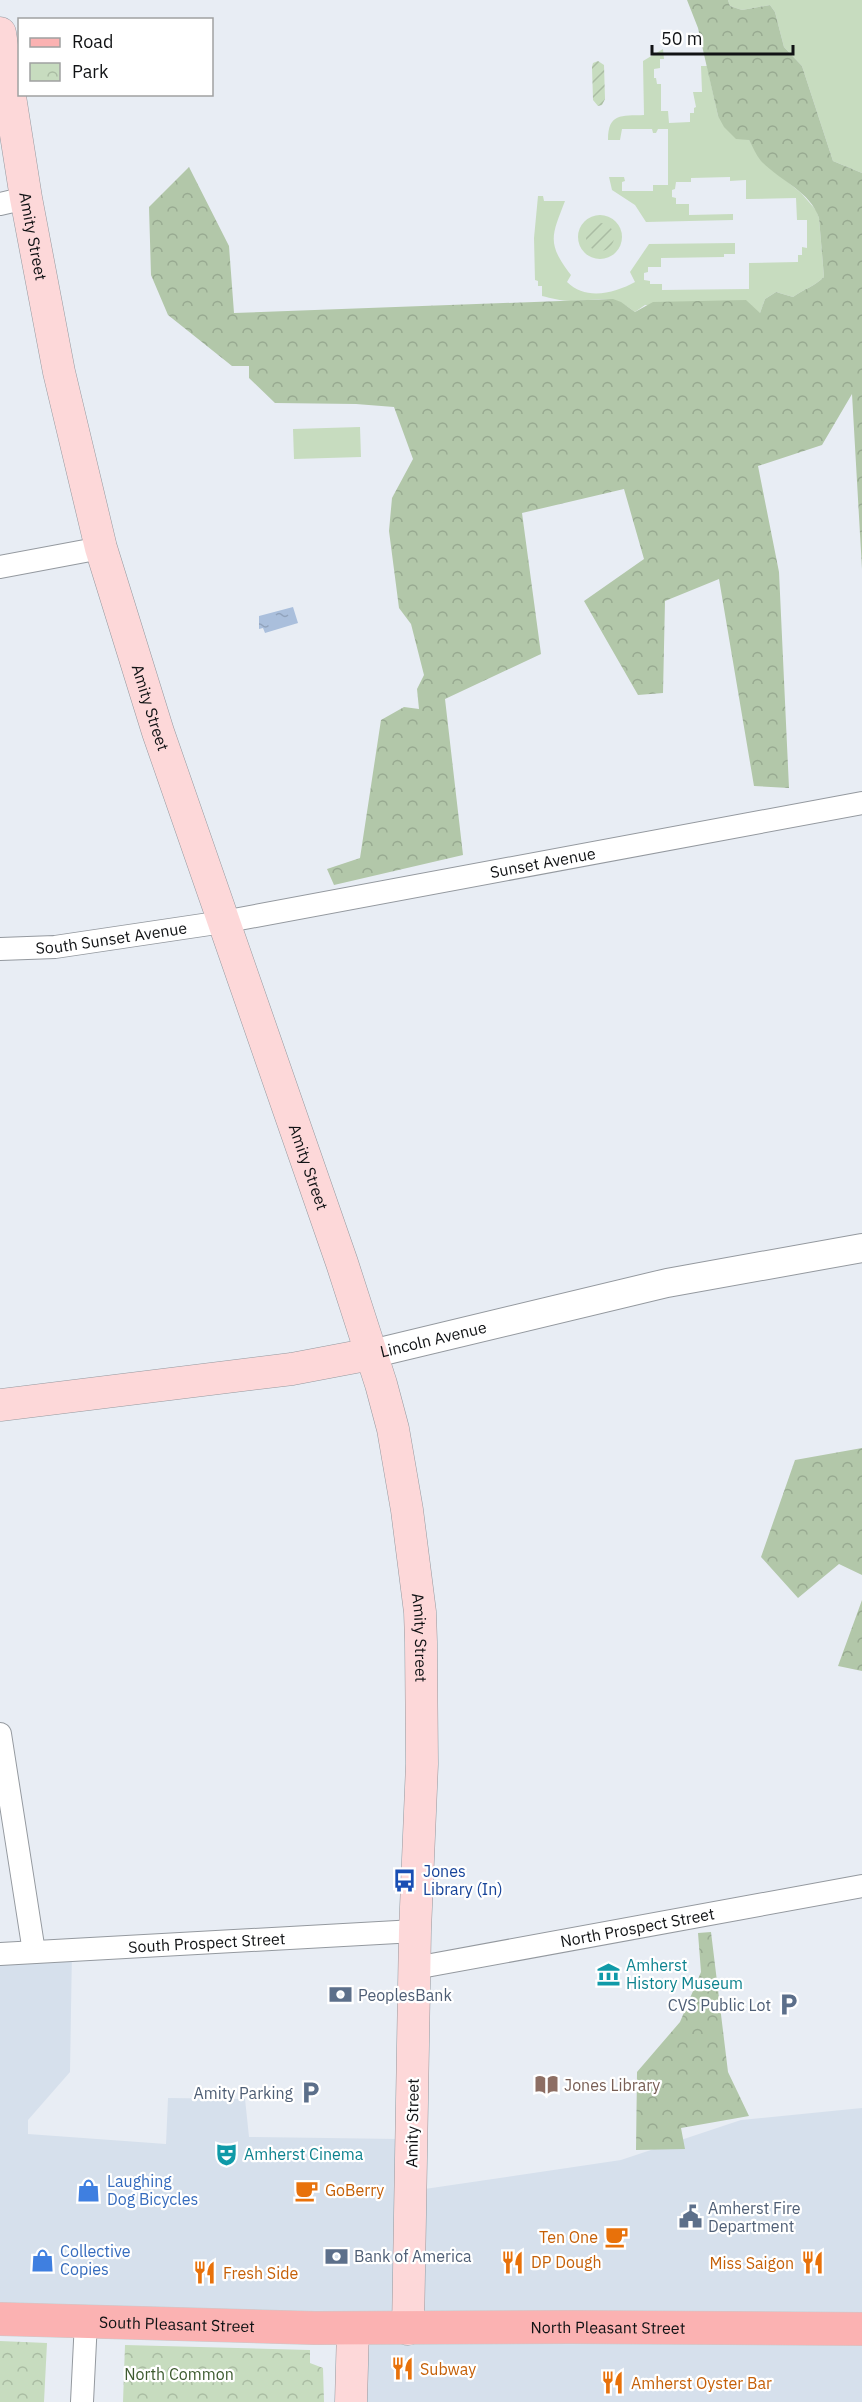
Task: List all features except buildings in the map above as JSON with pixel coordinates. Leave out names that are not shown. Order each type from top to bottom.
[{"type":"main road","name":"Amity Street","points":[[0,33],[13,201],[59,372],[101,548],[158,732],[342,1263],[393,1429],[407,1510],[420,1612],[422,1764],[415,1931],[408,2329]]},
{"type":"main road","name":"Lincoln Avenue","points":[[0,1405],[292,1369],[371,1354]]},
{"type":"main road","name":"South Pleasant Street","points":[[0,2319],[353,2329]]},
{"type":"main road","name":"North Pleasant Street","points":[[353,2329],[570,2327],[862,2329]]},
{"type":"main road","points":[[351,2402],[353,2329]]},
{"type":"street","points":[[0,567],[101,548]]},
{"type":"street","name":"Sunset Avenue","points":[[223,922],[862,803]]},
{"type":"street","name":"South Sunset Avenue","points":[[0,949],[55,947],[223,922]]},
{"type":"street","name":"Lincoln Avenue","points":[[371,1354],[667,1284],[862,1248]]},
{"type":"street","points":[[0,1734],[34,1952]]},
{"type":"street","name":"North Prospect Street","points":[[415,1968],[862,1886]]},
{"type":"street","name":"South Prospect Street","points":[[0,1954],[415,1931]]},
{"type":"street","points":[[82,2402],[87,2321]]},
{"type":"shaded area","points":[[72,1949],[70,2072],[28,2120],[28,2134],[166,2144],[168,2098],[245,2099],[249,2137],[399,2139],[411,2191],[621,2160],[741,2120],[862,2108],[862,2402],[352,2402],[353,2329],[0,2319],[0,1954]]},
{"type":"green space","points":[[687,0],[728,0],[730,6],[742,10],[770,5],[775,12],[784,47],[802,66],[833,161],[862,173],[862,569],[852,394],[822,445],[758,466],[779,572],[789,788],[754,786],[719,579],[665,601],[663,693],[638,695],[584,601],[644,559],[624,489],[522,513],[541,654],[445,699],[463,855],[334,885],[327,869],[360,858],[381,720],[404,707],[419,709],[417,689],[424,675],[411,624],[399,608],[389,531],[392,498],[413,459],[394,407],[275,403],[249,378],[249,366],[232,366],[168,315],[151,275],[149,207],[189,167],[229,246],[234,313],[613,299],[635,312],[653,302],[746,300],[760,313],[765,299],[776,292],[793,297],[824,277],[819,218],[802,193],[761,161],[749,140],[736,139],[724,127],[718,116],[698,28]]},
{"type":"green space","points":[[728,0],[862,0],[862,173],[833,161],[802,66],[784,47],[775,12],[770,5],[742,10],[730,6]]},
{"type":"green space","points":[[663,49],[664,59],[660,59],[660,68],[654,69],[654,78],[657,84],[661,84],[661,111],[668,111],[669,123],[690,122],[690,113],[694,113],[696,107],[693,92],[702,92],[701,66],[707,66],[718,116],[749,140],[761,160],[801,193],[816,210],[819,218],[824,277],[793,297],[776,292],[765,299],[760,313],[645,305],[635,312],[611,300],[567,301],[542,296],[542,286],[538,286],[538,281],[535,280],[534,238],[538,196],[543,196],[544,201],[565,201],[555,231],[555,246],[571,275],[567,282],[583,292],[610,292],[635,282],[630,272],[649,244],[735,243],[735,254],[724,254],[724,257],[661,258],[661,267],[648,267],[648,272],[644,273],[644,280],[650,281],[650,284],[662,284],[662,290],[749,289],[749,263],[798,262],[798,255],[802,255],[802,247],[807,248],[807,220],[797,220],[796,198],[746,199],[746,180],[730,181],[730,177],[691,178],[691,182],[676,182],[675,189],[672,190],[672,197],[676,198],[676,204],[689,204],[689,215],[733,214],[733,220],[646,222],[635,205],[612,190],[609,177],[624,177],[622,191],[653,191],[653,185],[668,185],[668,129],[658,129],[656,133],[653,133],[652,129],[622,129],[620,140],[608,140],[613,120],[623,116],[644,115],[643,61]]},
{"type":"green space","points":[[598,61],[604,65],[605,99],[602,105],[598,106],[593,100],[592,67],[593,63]]},
{"type":"green space","points":[[600,215],[615,222],[622,237],[615,252],[600,259],[585,252],[578,237],[585,222]]},
{"type":"green space","points":[[600,223],[610,227],[614,237],[610,247],[600,251],[590,247],[586,237],[590,227]]},
{"type":"green space","points":[[360,427],[361,457],[294,459],[293,429]]},
{"type":"green space","points":[[862,1448],[862,1575],[839,1564],[798,1598],[761,1557],[795,1460]]},
{"type":"green space","points":[[862,1600],[862,1671],[838,1666]]},
{"type":"green space","points":[[711,1932],[728,2072],[749,2116],[681,2128],[685,2149],[636,2150],[637,2072],[680,2022],[701,1972],[698,1933]]},
{"type":"green space","points":[[0,2341],[47,2343],[44,2402],[0,2402]]},
{"type":"green space","name":"North Common","points":[[125,2345],[310,2350],[310,2363],[323,2368],[324,2402],[123,2402]]},
{"type":"water","points":[[293,607],[298,623],[265,633],[263,628],[259,629],[259,616]]},
{"type":"place","name":"Jones Library (In)","points":[[405,1880]]},
{"type":"place","name":"Amherst History Museum","points":[[608,1974]]},
{"type":"place","name":"PeoplesBank","points":[[340,1995]]},
{"type":"place","name":"CVS Public Lot","points":[[789,2005]]},
{"type":"place","name":"Jones Library","points":[[546,2085]]},
{"type":"place","name":"Amity Parking","points":[[311,2093]]},
{"type":"place","name":"Amherst Cinema","points":[[226,2154]]},
{"type":"place","name":"Laughing Dog Bicycles","points":[[89,2190]]},
{"type":"place","name":"GoBerry","points":[[307,2190]]},
{"type":"place","name":"Amherst Fire Department","points":[[690,2217]]},
{"type":"place","name":"Ten One","points":[[616,2237]]},
{"type":"place","name":"Bank of America","points":[[336,2256]]},
{"type":"place","name":"Collective Copies","points":[[42,2260]]},
{"type":"place","name":"DP Dough","points":[[513,2262]]},
{"type":"place","name":"Miss Saigon","points":[[812,2263]]},
{"type":"place","name":"Fresh Side","points":[[205,2273]]},
{"type":"place","name":"Subway","points":[[402,2369]]},
{"type":"place","name":"Amherst Oyster Bar","points":[[613,2383]]}]
